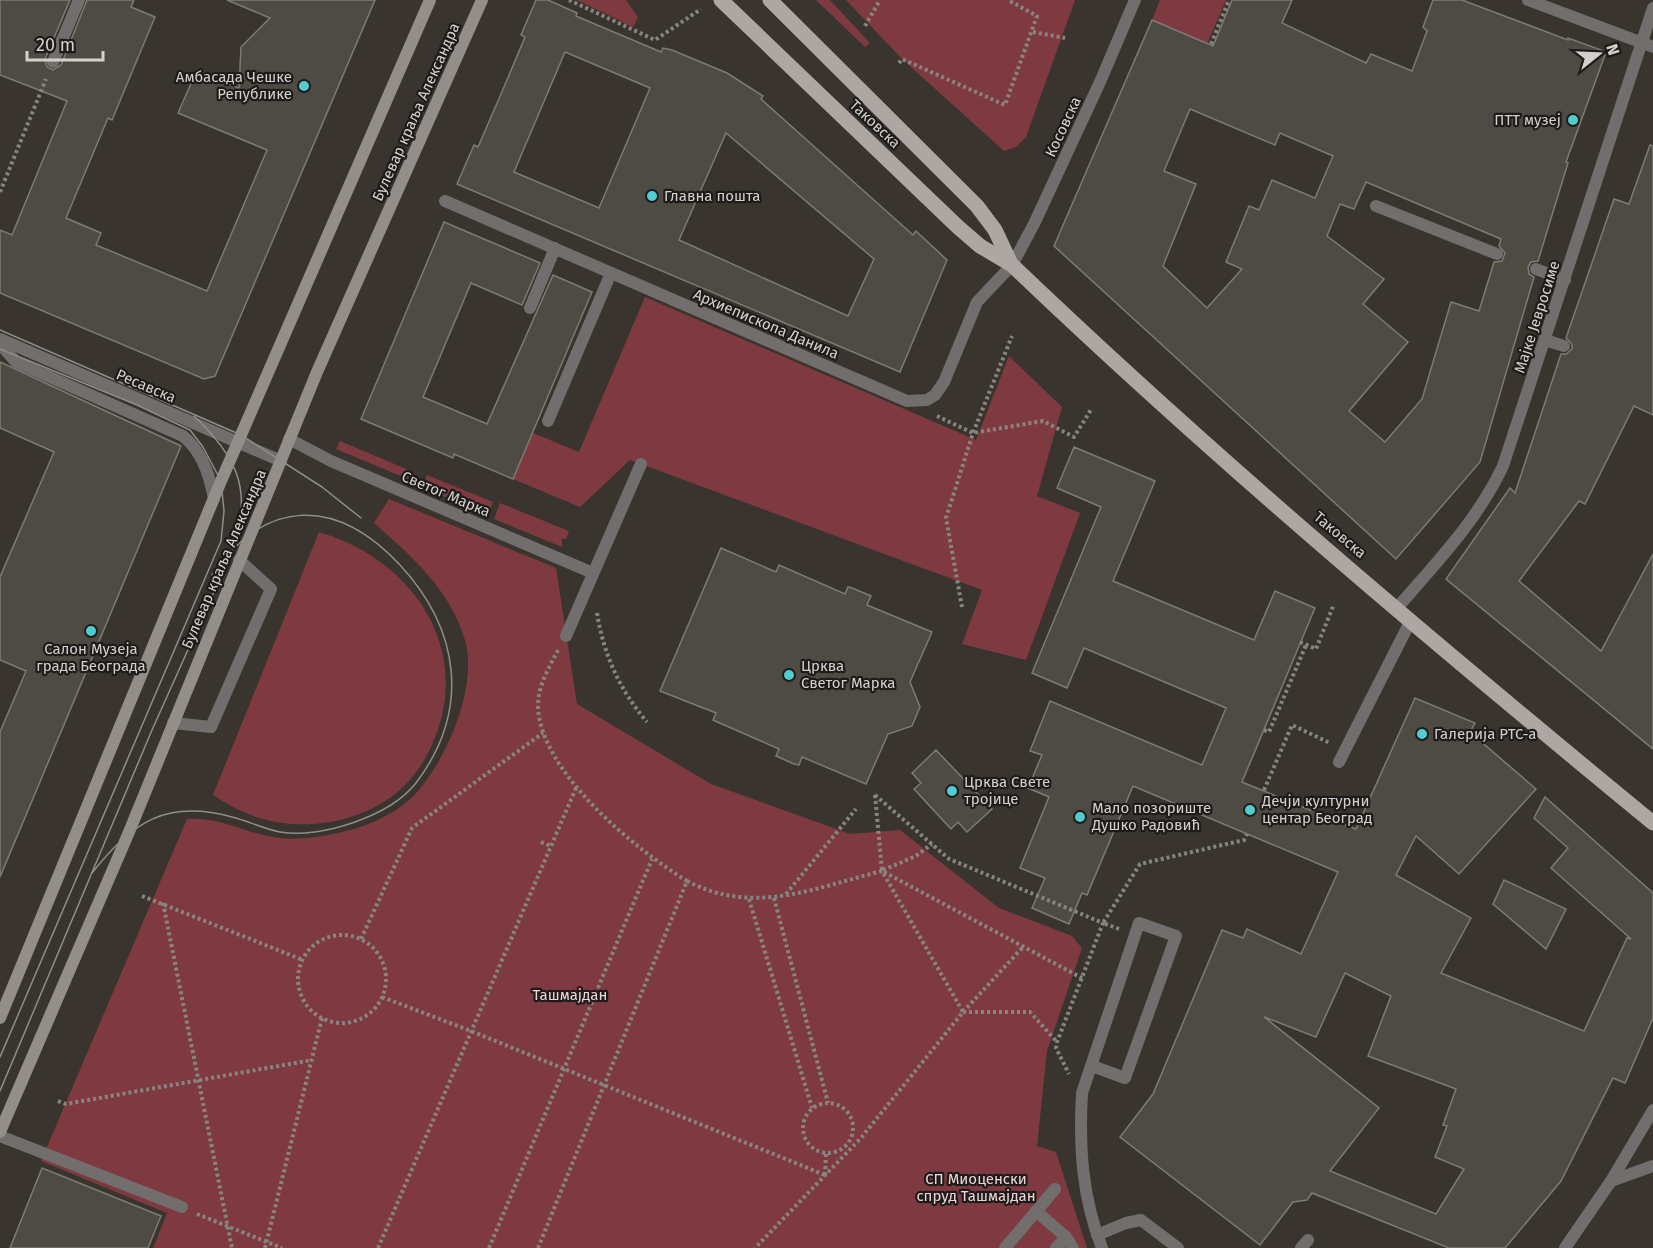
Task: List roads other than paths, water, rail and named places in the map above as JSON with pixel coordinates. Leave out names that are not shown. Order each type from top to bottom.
[{"type":"main road","name":"Булевар краља Александра","points":[[0,1018],[214,498],[430,0]]},
{"type":"main road","name":"Булевар краља Александра","points":[[0,1134],[129,832],[290,439],[482,0]]},
{"type":"main road","name":"Таковска","points":[[721,0],[958,227],[980,246],[1012,265],[1184,426],[1653,823]]},
{"type":"main road","name":"Таковска","points":[[770,0],[977,206],[994,230],[1012,265]]},
{"type":"street","points":[[53,62],[79,0]]},
{"type":"street","name":"Косовска","points":[[1012,265],[1034,224],[1101,82],[1135,0]]},
{"type":"street","points":[[1528,0],[1648,45]]},
{"type":"street","name":"Мајке Јевросиме","points":[[1398,608],[1469,525],[1489,495],[1510,447],[1565,280],[1648,45],[1653,8]]},
{"type":"street","name":"Архиепископа Данила","points":[[445,201],[907,401],[927,400],[935,395],[945,382],[977,302],[1012,265]]},
{"type":"street","points":[[1376,206],[1497,254]]},
{"type":"street","points":[[530,308],[555,248]]},
{"type":"street","points":[[1536,269],[1565,280]]},
{"type":"street","points":[[548,421],[611,273]]},
{"type":"street","points":[[1545,340],[1564,346]]},
{"type":"street","name":"Ресавска","points":[[0,342],[281,461]]},
{"type":"street","name":"Ресавска","points":[[0,342],[16,362],[183,436],[197,451],[207,472],[214,498]]},
{"type":"street","name":"Светог Марка","points":[[290,439],[331,461],[593,573]]},
{"type":"street","points":[[566,636],[641,464]]},
{"type":"street","points":[[173,723],[212,727],[271,589],[239,560]]},
{"type":"street","points":[[1340,762],[1412,620]]},
{"type":"street","points":[[1092,1066],[1125,1078],[1176,936],[1139,923],[1092,1066],[1082,1098],[1080,1119],[1082,1170],[1102,1248]]},
{"type":"street","points":[[1565,1248],[1611,1181],[1653,1110]]},
{"type":"street","points":[[0,1134],[182,1207]]},
{"type":"street","points":[[1611,1181],[1653,1166]]},
{"type":"street","points":[[1005,1248],[1055,1189]]},
{"type":"street","points":[[1036,1211],[1070,1242],[1056,1248]]},
{"type":"street","points":[[1097,1235],[1126,1223],[1141,1220],[1178,1248]]},
{"type":"tram line","points":[[0,330],[241,435],[322,487],[361,518]]},
{"type":"tram line","points":[[0,349],[137,405],[190,430],[203,447],[221,481],[224,511],[221,541],[0,1057]]},
{"type":"tram line","points":[[194,416],[220,445],[237,474],[242,506],[234,545]]},
{"type":"tram line","points":[[92,873],[121,840],[136,828],[169,813],[209,812],[274,831],[297,833],[315,832],[354,822],[390,806],[404,795],[416,783],[434,755],[445,727],[451,699],[451,671],[446,643],[436,616],[420,590],[400,565],[376,543],[352,527],[327,518],[303,515],[279,520],[255,531],[233,549],[212,575]]},
{"type":"tram line","points":[[0,1091],[152,730],[226,565]]},
{"type":"place","name":"Амбасада Чешке Републике","points":[[304,86]]},
{"type":"place","name":"ПТТ музеј","points":[[1573,120]]},
{"type":"place","name":"Главна пошта","points":[[652,196]]},
{"type":"place","name":"Салон Музеја града Београда","points":[[91,631]]},
{"type":"place","name":"Црква Светог Марка","points":[[789,675]]},
{"type":"place","name":"Галерија РТС-а","points":[[1422,734]]},
{"type":"place","name":"Црква Свете тројице","points":[[952,791]]},
{"type":"place","name":"Дечји културни центар Београд","points":[[1250,810]]},
{"type":"place","name":"Мало позориште Душко Радовић","points":[[1080,817]]},
{"type":"park label","name":"Ташмајдан","points":[[570,995]]},
{"type":"park label","name":"СП Миоценски спруд Ташмајдан","points":[[976,1188]]}]
